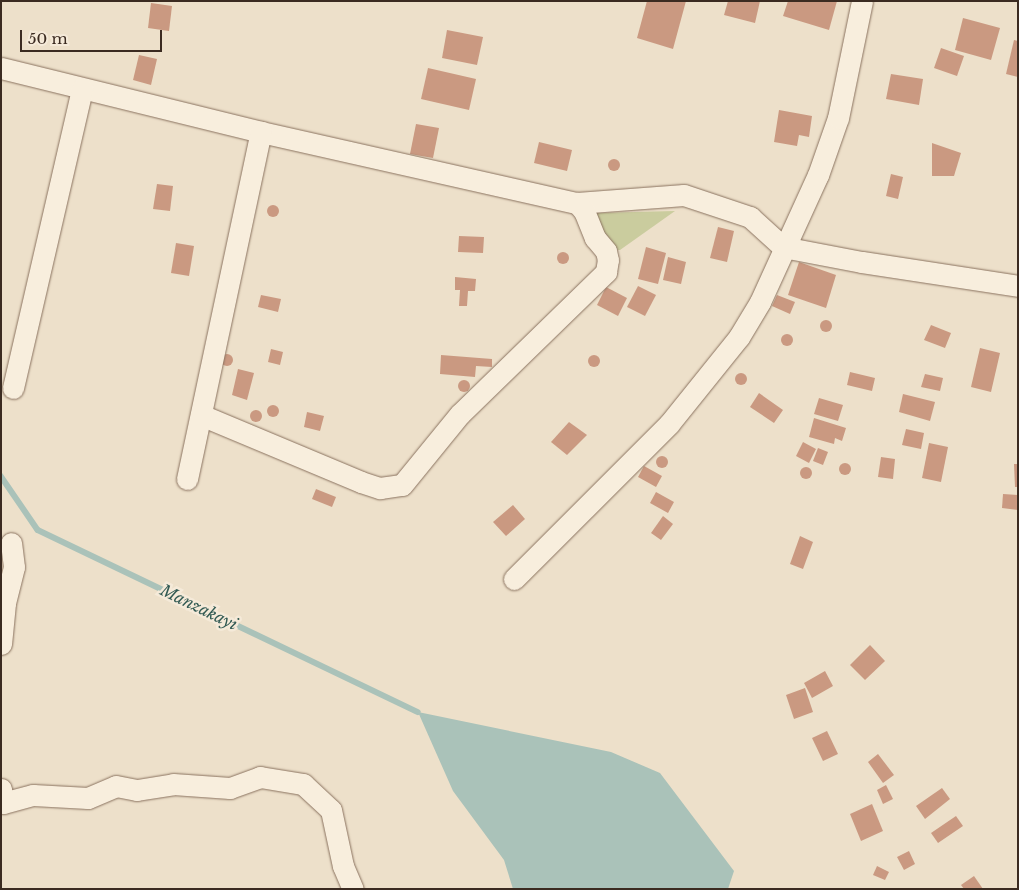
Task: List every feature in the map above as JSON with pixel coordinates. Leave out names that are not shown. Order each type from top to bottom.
[{"type":"street","points":[[514,580],[675,416],[739,337],[760,302],[783,247],[818,175],[838,118],[862,1]]},
{"type":"street","points":[[1,68],[261,132],[577,203],[684,195],[750,217],[783,247],[1018,286]]},
{"type":"street","points":[[13,388],[82,89]]},
{"type":"street","points":[[187,479],[261,132]]},
{"type":"street","points":[[201,414],[361,482],[380,488],[402,485],[460,414],[606,272],[608,260],[606,251],[595,238],[584,211],[577,203]]},
{"type":"street","points":[[1,644],[4,603],[14,567],[11,543]]},
{"type":"street","points":[[1,789],[3,803],[33,795],[88,798],[116,786],[137,790],[173,784],[230,788],[260,777],[303,784],[331,810],[343,866],[353,889]]},
{"type":"green space","points":[[675,211],[620,250],[610,250],[594,213]]},
{"type":"shaded area","points":[[418,712],[611,752],[660,773],[734,871],[728,889],[513,889],[504,860],[453,791]]},
{"type":"building","points":[[647,1],[686,1],[673,49],[637,38]]},
{"type":"building","points":[[728,1],[760,1],[755,23],[724,15]]},
{"type":"building","points":[[788,1],[837,1],[829,30],[783,16]]},
{"type":"building","points":[[151,3],[172,6],[169,31],[148,28]]},
{"type":"building","points":[[963,18],[1000,28],[991,60],[955,50]]},
{"type":"building","points":[[447,30],[483,37],[477,65],[442,58]]},
{"type":"building","points":[[1014,40],[1018,41],[1018,77],[1006,74]]},
{"type":"building","points":[[941,48],[964,56],[957,76],[934,68]]},
{"type":"building","points":[[139,55],[157,59],[151,85],[133,80]]},
{"type":"building","points":[[428,68],[476,79],[469,110],[421,99]]},
{"type":"building","points":[[891,74],[923,79],[919,105],[886,99]]},
{"type":"building","points":[[779,110],[812,116],[809,137],[799,135],[797,146],[774,142]]},
{"type":"building","points":[[416,124],[439,128],[433,158],[410,154]]},
{"type":"building","points":[[539,142],[572,150],[567,171],[534,163]]},
{"type":"building","points":[[932,143],[961,153],[954,176],[932,176]]},
{"type":"building","points":[[612,159],[616,159],[620,165],[616,171],[612,171],[608,167],[608,163]]},
{"type":"building","points":[[891,174],[903,177],[898,199],[886,196]]},
{"type":"building","points":[[157,184],[173,186],[170,211],[153,209]]},
{"type":"building","points":[[271,205],[275,205],[279,211],[275,217],[271,217],[267,213],[267,209]]},
{"type":"building","points":[[718,227],[734,231],[727,262],[710,258]]},
{"type":"building","points":[[459,236],[484,237],[483,253],[458,252]]},
{"type":"building","points":[[176,243],[194,246],[189,276],[171,273]]},
{"type":"building","points":[[646,247],[666,253],[658,284],[638,279]]},
{"type":"building","points":[[561,252],[565,252],[569,258],[565,264],[561,264],[557,260],[557,256]]},
{"type":"building","points":[[668,257],[686,262],[681,284],[663,280]]},
{"type":"building","points":[[799,262],[836,275],[826,308],[788,295]]},
{"type":"building","points":[[455,277],[476,279],[475,291],[468,291],[467,306],[459,306],[460,290],[455,290]]},
{"type":"building","points":[[638,286],[656,295],[645,316],[627,307]]},
{"type":"building","points":[[606,287],[627,298],[618,316],[597,305]]},
{"type":"building","points":[[261,295],[281,299],[278,312],[258,307]]},
{"type":"building","points":[[777,295],[795,302],[790,314],[772,306]]},
{"type":"building","points":[[824,320],[828,320],[832,326],[828,332],[824,332],[820,328],[820,324]]},
{"type":"building","points":[[931,325],[951,333],[945,348],[924,340]]},
{"type":"building","points":[[785,334],[789,334],[793,340],[789,346],[785,346],[781,342],[781,338]]},
{"type":"building","points":[[980,348],[1000,353],[991,392],[971,387]]},
{"type":"building","points":[[271,349],[283,352],[280,365],[268,362]]},
{"type":"building","points":[[227,354],[233,360],[227,366],[221,360]]},
{"type":"building","points":[[441,355],[492,359],[492,367],[476,366],[475,377],[440,374]]},
{"type":"building","points":[[592,355],[596,355],[600,361],[596,367],[592,367],[588,363],[588,359]]},
{"type":"building","points":[[238,369],[254,373],[247,400],[232,395]]},
{"type":"building","points":[[850,372],[875,378],[872,391],[847,385]]},
{"type":"building","points":[[739,373],[743,373],[747,379],[743,385],[739,385],[735,381],[735,377]]},
{"type":"building","points":[[925,374],[943,378],[940,391],[921,387]]},
{"type":"building","points":[[462,380],[466,380],[470,386],[466,392],[462,392],[458,388],[458,384]]},
{"type":"building","points":[[759,393],[783,410],[774,423],[750,407]]},
{"type":"building","points":[[903,394],[935,402],[930,421],[899,412]]},
{"type":"building","points":[[819,398],[843,405],[838,421],[814,414]]},
{"type":"building","points":[[271,405],[275,405],[279,411],[275,417],[271,417],[267,413],[267,409]]},
{"type":"building","points":[[254,410],[258,410],[262,416],[258,422],[254,422],[250,418],[250,414]]},
{"type":"building","points":[[307,412],[324,416],[320,431],[304,427]]},
{"type":"building","points":[[814,418],[846,428],[842,441],[835,438],[834,444],[809,437]]},
{"type":"building","points":[[569,422],[587,435],[567,455],[551,442]]},
{"type":"building","points":[[906,429],[924,433],[921,449],[902,445]]},
{"type":"building","points":[[803,442],[816,449],[809,463],[796,456]]},
{"type":"building","points":[[929,443],[948,447],[941,482],[922,478]]},
{"type":"building","points":[[818,448],[828,452],[823,465],[813,461]]},
{"type":"building","points":[[660,456],[664,456],[668,462],[664,468],[660,468],[656,464],[656,460]]},
{"type":"building","points":[[881,457],[895,459],[893,479],[878,477]]},
{"type":"building","points":[[843,463],[847,463],[851,469],[847,475],[843,475],[839,471],[839,467]]},
{"type":"building","points":[[1014,464],[1018,464],[1018,487],[1015,487]]},
{"type":"building","points":[[644,466],[662,476],[656,487],[638,477]]},
{"type":"building","points":[[804,467],[808,467],[812,473],[808,479],[804,479],[800,475],[800,471]]},
{"type":"building","points":[[316,489],[336,497],[332,507],[312,499]]},
{"type":"building","points":[[656,492],[674,502],[668,513],[650,503]]},
{"type":"building","points":[[1003,494],[1018,495],[1018,510],[1002,508]]},
{"type":"building","points":[[513,505],[525,519],[506,536],[493,522]]},
{"type":"building","points":[[663,516],[673,524],[661,540],[651,533]]},
{"type":"building","points":[[800,536],[813,542],[803,569],[790,564]]},
{"type":"building","points":[[870,645],[885,661],[865,680],[850,665]]},
{"type":"building","points":[[825,671],[833,686],[812,698],[804,683]]},
{"type":"building","points":[[805,688],[813,712],[794,719],[786,695]]},
{"type":"building","points":[[827,731],[838,754],[823,761],[812,738]]},
{"type":"building","points":[[878,754],[894,775],[883,783],[868,762]]},
{"type":"building","points":[[886,785],[893,799],[883,804],[877,790]]},
{"type":"building","points":[[942,788],[950,799],[925,819],[916,806]]},
{"type":"building","points":[[872,804],[883,831],[861,841],[850,814]]},
{"type":"building","points":[[956,816],[963,826],[938,843],[931,833]]},
{"type":"building","points":[[909,851],[915,864],[904,870],[897,857]]},
{"type":"building","points":[[877,866],[889,872],[885,880],[873,875]]},
{"type":"building","points":[[974,876],[983,889],[964,889],[961,885]]},
{"type":"waterway","name":"Manzakayi","points":[[1,476],[38,530],[418,712]]}]
